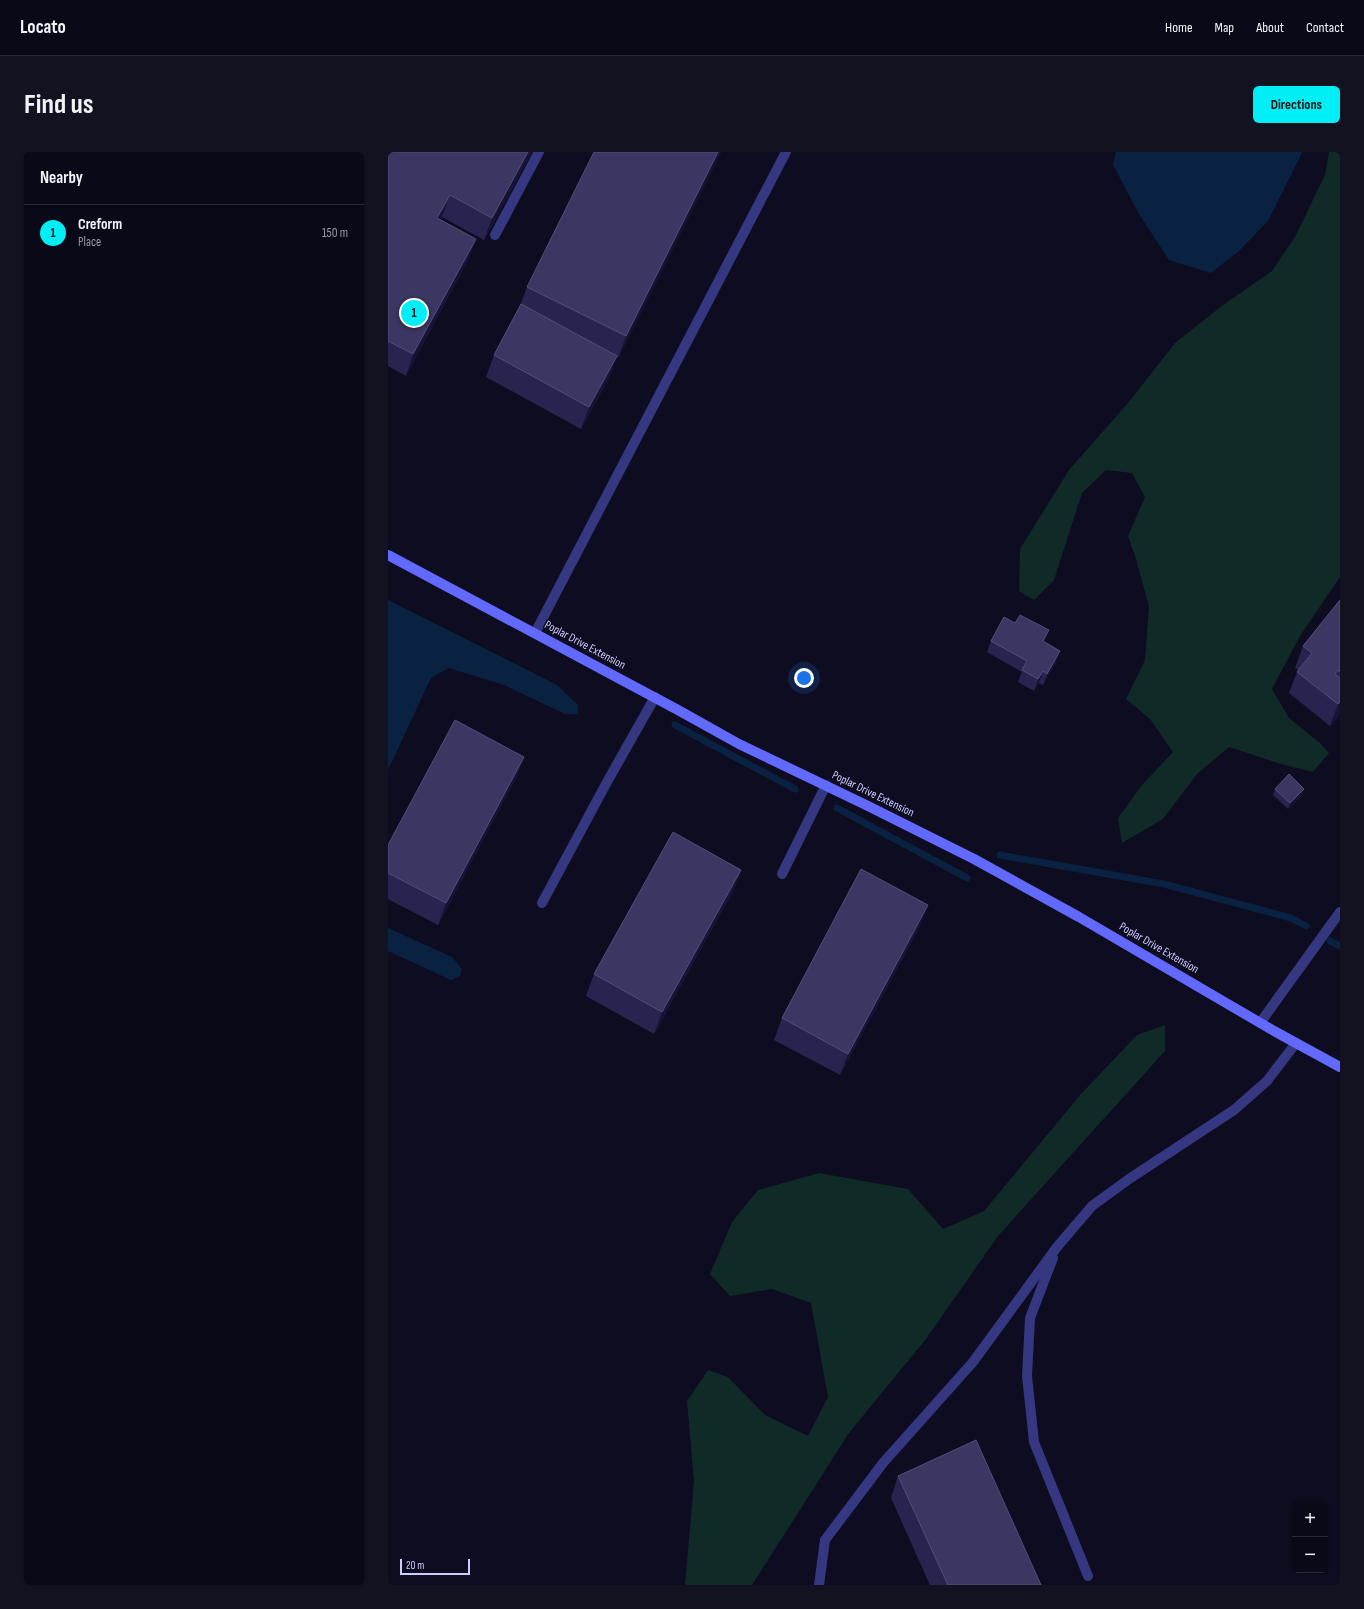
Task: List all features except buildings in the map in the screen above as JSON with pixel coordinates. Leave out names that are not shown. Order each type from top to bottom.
[{"type":"street","name":"Poplar Drive Extension","points":[[388,555],[739,744],[974,859],[1079,917],[1260,1023],[1340,1067]]},
{"type":"lane","points":[[495,235],[539,152]]},
{"type":"lane","points":[[534,633],[786,152]]},
{"type":"lane","points":[[542,903],[655,698]]},
{"type":"lane","points":[[782,874],[826,786]]},
{"type":"lane","points":[[1260,1023],[1340,912]]},
{"type":"lane","points":[[819,1585],[825,1540],[883,1463],[972,1362],[1057,1247],[1092,1206],[1129,1179],[1234,1110],[1267,1081],[1296,1043]]},
{"type":"lane","points":[[1057,1247],[1030,1318],[1027,1376],[1034,1442],[1088,1576]]},
{"type":"green space","points":[[1329,152],[1340,152],[1340,577],[1300,636],[1272,689],[1289,718],[1320,743],[1329,753],[1313,772],[1281,764],[1229,747],[1197,774],[1163,819],[1122,843],[1118,818],[1142,785],[1173,752],[1150,719],[1126,699],[1145,660],[1149,606],[1128,536],[1145,497],[1132,473],[1106,470],[1082,493],[1054,580],[1034,600],[1019,591],[1020,549],[1069,470],[1128,403],[1175,343],[1223,305],[1272,271],[1295,237],[1325,175]]},
{"type":"green space","points":[[1165,1025],[1165,1051],[998,1236],[926,1339],[849,1433],[752,1585],[685,1585],[694,1481],[687,1401],[708,1370],[728,1377],[765,1415],[808,1436],[828,1397],[811,1303],[772,1289],[730,1296],[710,1274],[732,1222],[758,1190],[819,1173],[908,1189],[943,1229],[984,1211],[1081,1094],[1137,1035]]},
{"type":"water","points":[[1116,152],[1302,152],[1268,221],[1239,251],[1211,273],[1169,260],[1139,214],[1113,165]]},
{"type":"water","points":[[388,600],[557,685],[578,705],[578,714],[565,714],[504,685],[449,668],[431,678],[388,770]]},
{"type":"water","points":[[388,928],[452,957],[462,969],[460,976],[451,980],[388,951]]},
{"type":"waterway","points":[[675,725],[795,789]]},
{"type":"waterway","points":[[837,808],[967,878]]},
{"type":"waterway","points":[[1000,855],[1164,884],[1291,918],[1306,926]]},
{"type":"waterway","points":[[1330,941],[1340,946]]},
{"type":"place","name":"Creform","points":[[414,313]]}]
